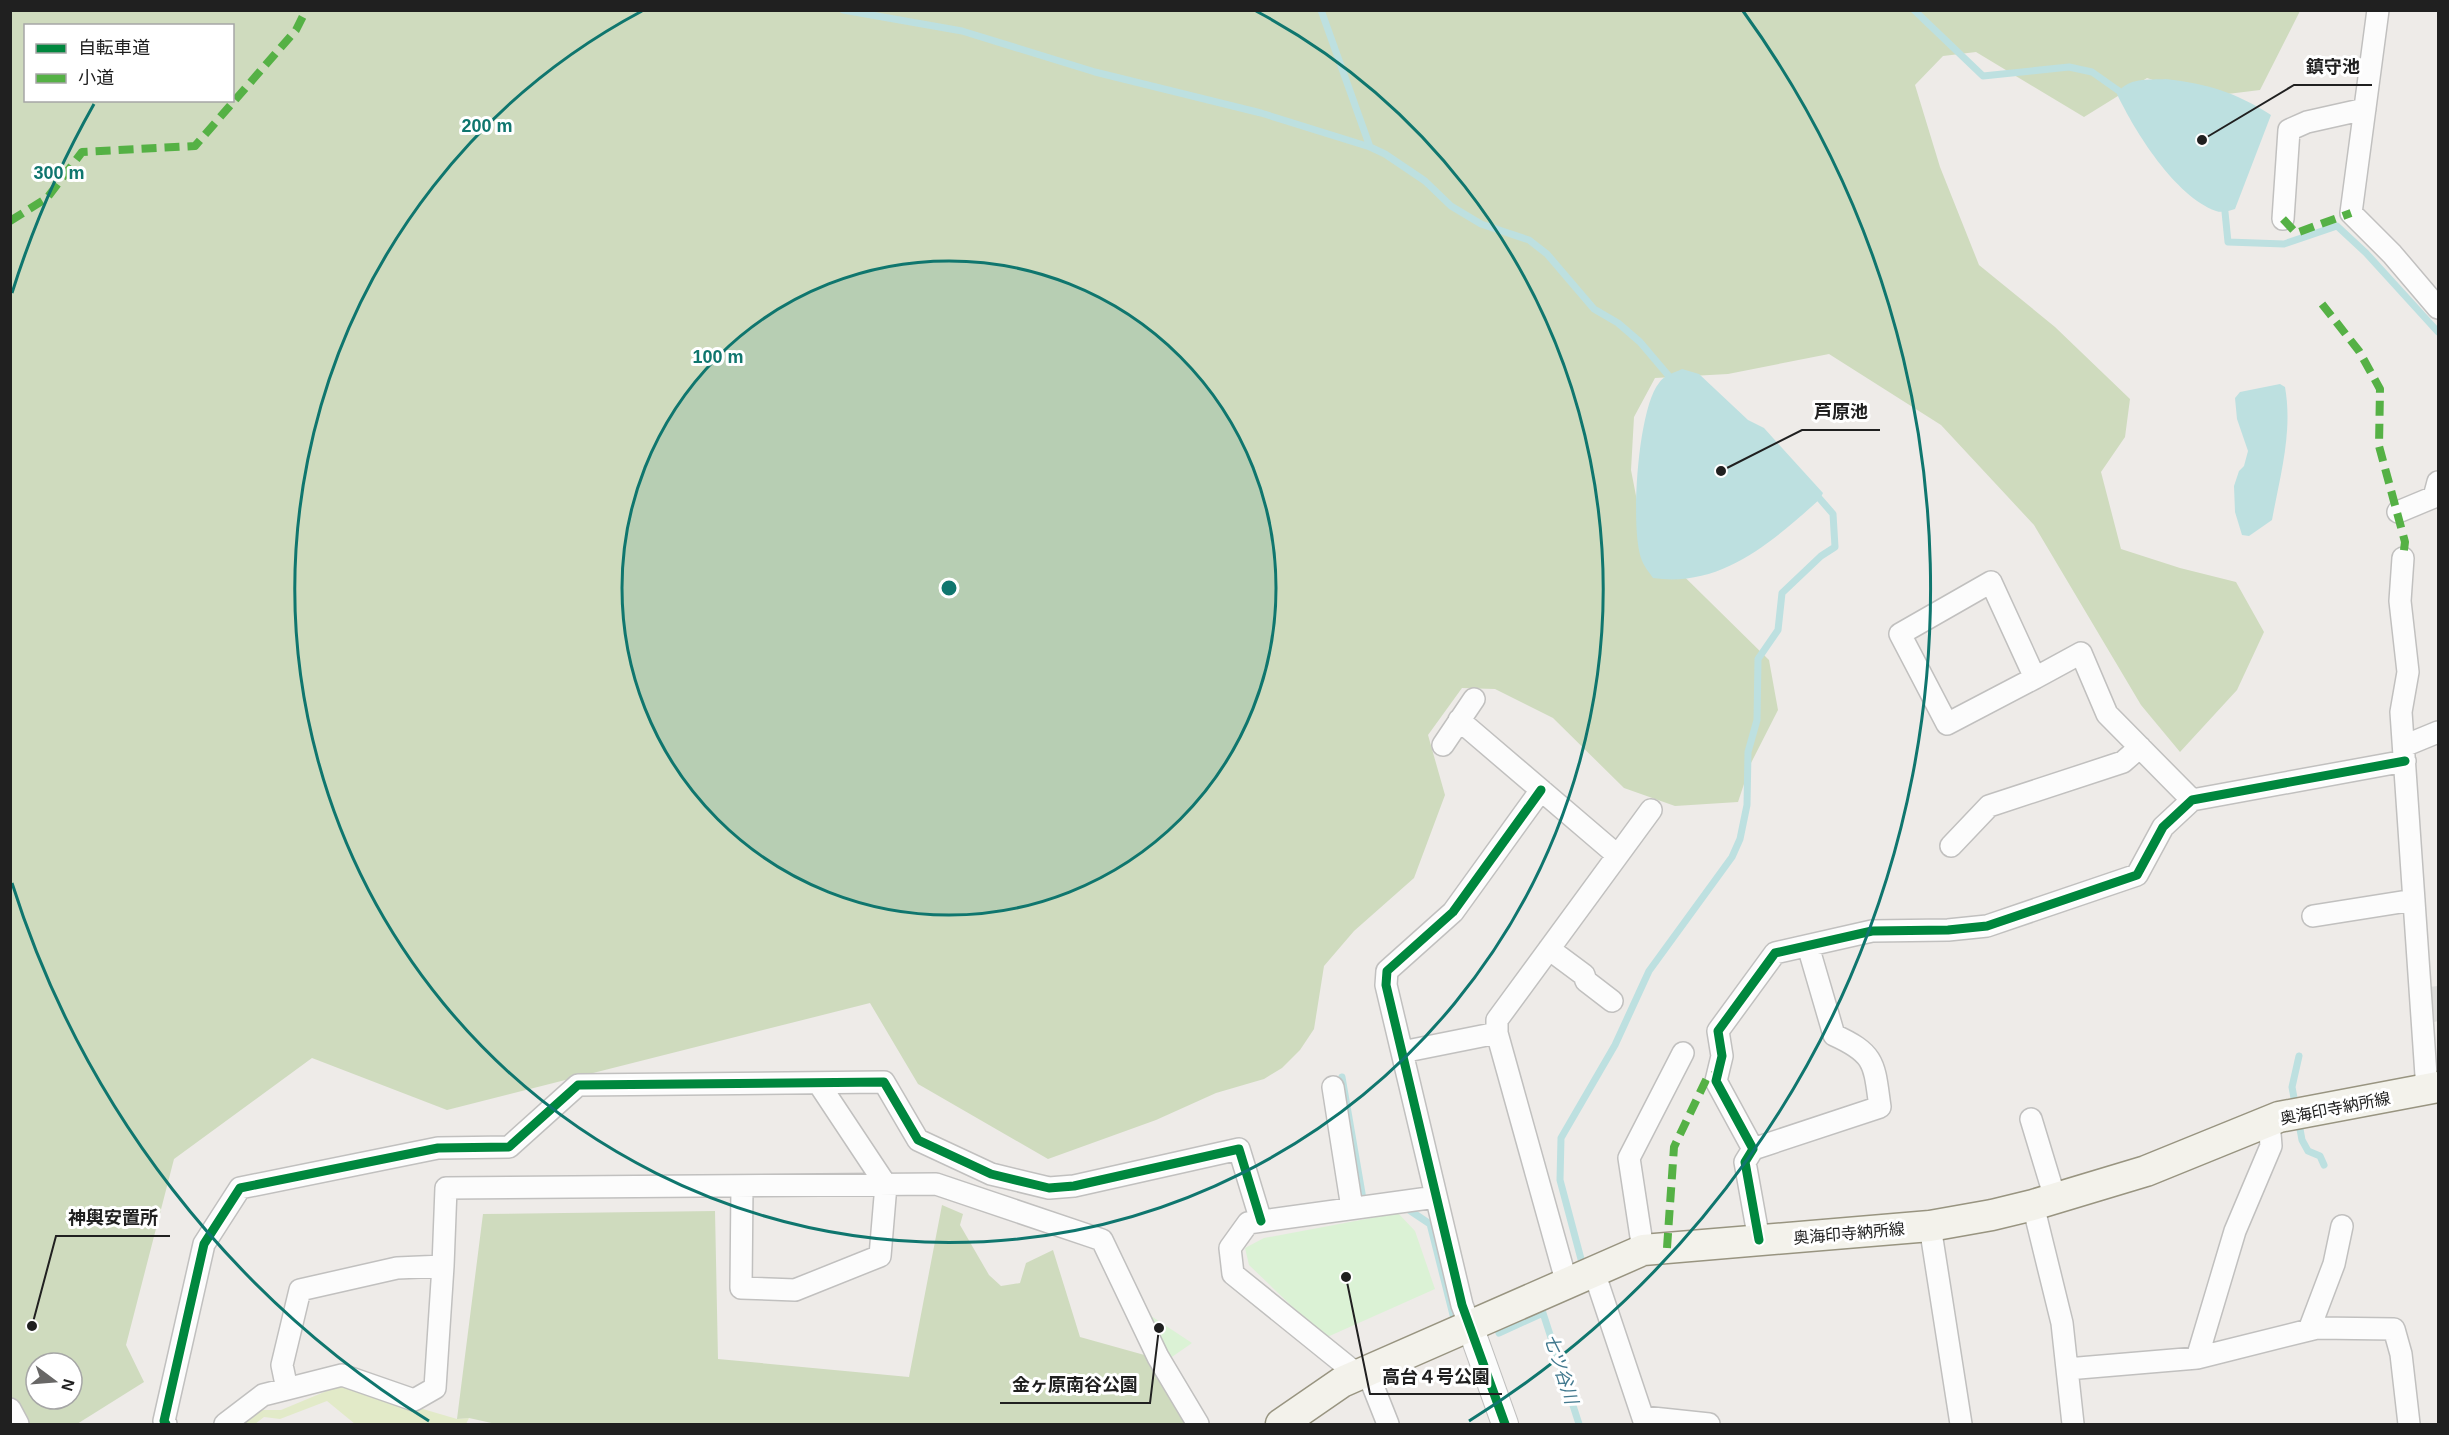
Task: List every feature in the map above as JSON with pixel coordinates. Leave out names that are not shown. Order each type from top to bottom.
[{"type":"main road","name":"奥海印寺納所線","points":[[1281,1425],[1342,1382],[1643,1250],[1930,1226],[2044,1202],[2146,1171],[2279,1117],[2433,1088]]},
{"type":"street","points":[[2378,10],[2351,213],[2392,254],[2439,308]]},
{"type":"street","points":[[2283,219],[2289,130],[2307,122],[2365,109]]},
{"type":"street","points":[[2398,512],[2434,497],[2439,482]]},
{"type":"street","points":[[2403,558],[2400,601],[2408,672],[2402,712],[2404,753],[2414,900],[2433,1088]]},
{"type":"street","points":[[2035,678],[1991,582],[1900,634],[1947,724],[2035,678],[2081,653],[2107,714],[2192,800]]},
{"type":"street","points":[[1443,745],[1474,699]]},
{"type":"street","points":[[1459,720],[1617,855]]},
{"type":"street","points":[[1753,1149],[1716,1082],[1722,1056],[1718,1031],[1775,953],[1872,932],[1948,930],[1987,926],[2137,875],[2163,827],[2192,800],[2404,753],[2439,732]]},
{"type":"street","points":[[1950,846],[1989,806],[2123,762],[2140,747]]},
{"type":"street","points":[[1505,1425],[1462,1305],[1386,985],[1387,971],[1453,912],[1541,790]]},
{"type":"street","points":[[1651,810],[1497,1020],[1497,1033],[1581,1278],[1644,1421],[1709,1425]]},
{"type":"street","points":[[2313,916],[2414,900]]},
{"type":"street","points":[[1759,1240],[1745,1162],[1753,1149],[1880,1107],[1875,1069],[1859,1046],[1834,1035],[1808,946]]},
{"type":"street","points":[[1549,949],[1584,975],[1586,981],[1612,1001]]},
{"type":"street","points":[[1402,1052],[1497,1033]]},
{"type":"street","points":[[1643,1250],[1629,1158],[1683,1053]]},
{"type":"street","points":[[166,1425],[164,1421],[204,1244],[240,1188],[438,1148],[509,1147],[578,1085],[884,1082],[918,1140],[991,1174],[1049,1188],[1074,1186],[1239,1149],[1262,1221]]},
{"type":"street","points":[[742,1186],[741,1288],[795,1290],[880,1256],[886,1185],[819,1084]]},
{"type":"street","points":[[1333,1087],[1352,1208]]},
{"type":"street","points":[[2031,1119],[2062,1323],[2073,1425]]},
{"type":"street","points":[[2197,1359],[2235,1231],[2271,1146],[2269,1121]]},
{"type":"street","points":[[225,1425],[263,1395],[342,1375],[414,1400],[435,1388],[446,1188],[936,1184],[1102,1240],[1158,1357],[1198,1425]]},
{"type":"street","points":[[1388,1425],[1362,1373],[1233,1274],[1230,1248],[1248,1223],[1436,1197]]},
{"type":"street","points":[[1930,1226],[1961,1425]]},
{"type":"street","points":[[2309,1330],[2334,1264],[2342,1226]]},
{"type":"street","points":[[287,1389],[282,1365],[300,1290],[397,1268],[443,1266]]},
{"type":"street","points":[[2067,1369],[2197,1359],[2317,1328],[2394,1329],[2401,1354],[2409,1425]]},
{"type":"street","points":[[10,1410],[18,1425]]},
{"type":"green space","points":[[10,11],[2300,11],[2260,90],[2203,97],[2147,78],[2084,117],[1976,52],[1943,56],[1915,85],[1940,167],[1979,265],[2055,327],[2130,399],[2125,437],[2101,472],[2121,549],[2180,568],[2236,582],[2264,632],[2237,690],[2180,752],[2141,705],[2034,525],[1941,425],[1829,354],[1728,374],[1655,378],[1634,417],[1631,470],[1644,537],[1769,660],[1778,710],[1751,763],[1738,802],[1675,806],[1624,788],[1553,718],[1495,689],[1462,688],[1428,735],[1445,795],[1414,878],[1354,931],[1324,966],[1314,1029],[1300,1050],[1282,1068],[1264,1079],[1216,1093],[1156,1120],[1048,1159],[918,1084],[870,1003],[447,1110],[312,1058],[174,1159],[126,1345],[144,1382],[77,1424],[11,1424]]},
{"type":"green space","points":[[942,1205],[963,1214],[960,1225],[989,1275],[1001,1286],[1020,1283],[1026,1263],[1053,1250],[1080,1337],[1148,1356],[1189,1424],[496,1424],[469,1418],[457,1419],[483,1214],[715,1211],[718,1359],[909,1377]]},
{"type":"green space","points":[[1398,1213],[1415,1231],[1435,1289],[1325,1338],[1249,1265],[1245,1248],[1264,1238]]},
{"type":"green space","points":[[1142,1310],[1192,1343],[1169,1359]]},
{"type":"green space","points":[[341,1385],[457,1419],[469,1418],[466,1424],[355,1424],[327,1401],[280,1419],[264,1417],[255,1424],[242,1424],[262,1410],[281,1410]]},
{"type":"shaded area","points":[[2438,986],[2438,1021],[2430,1023],[2429,987]]},
{"type":"water","points":[[2166,79],[2221,90],[2271,115],[2235,209],[2216,211],[2186,192],[2145,144],[2117,94],[2132,82]]},
{"type":"water","points":[[1682,369],[1699,374],[1748,420],[1764,428],[1823,493],[1820,499],[1764,546],[1723,569],[1701,576],[1678,579],[1653,578],[1642,561],[1636,521],[1641,441],[1652,396],[1659,383],[1666,376]]},
{"type":"water","points":[[2280,384],[2285,387],[2287,437],[2272,520],[2249,536],[2242,535],[2235,512],[2234,486],[2239,471],[2244,466],[2248,451],[2237,419],[2235,398],[2240,392]]},
{"type":"waterway","points":[[843,10],[962,31],[1095,72],[1261,113],[1370,147],[1385,154],[1425,181],[1451,206],[1481,224],[1529,240],[1547,254],[1594,309],[1618,323],[1640,342],[1668,375]]},
{"type":"waterway","points":[[1321,10],[1370,147]]},
{"type":"waterway","points":[[1914,10],[1983,76],[2069,67],[2092,72],[2119,91]]},
{"type":"waterway","points":[[2225,212],[2228,242],[2284,244],[2337,226],[2366,253],[2438,332]]},
{"type":"waterway","points":[[1581,1259],[1560,1180],[1561,1138],[1615,1045],[1649,971],[1732,857],[1740,839],[1747,805],[1748,752],[1757,720],[1758,659],[1778,630],[1782,593],[1821,556],[1835,547],[1833,514],[1820,499]]},
{"type":"waterway","points":[[2294,1098],[2292,1087],[2299,1056]]},
{"type":"waterway","points":[[1342,1077],[1363,1199]]},
{"type":"waterway","points":[[2300,1129],[2302,1140],[2308,1151],[2320,1156],[2324,1165]]},
{"type":"waterway","points":[[1406,1208],[1430,1224],[1454,1319]]},
{"type":"waterway","name":"七ツ谷川","points":[[1499,1333],[1543,1313],[1579,1424]]},
{"type":"marked path","points":[[234,101],[296,30],[306,10]]},
{"type":"marked path","points":[[10,221],[47,198],[82,152],[195,146],[233,102]]},
{"type":"marked path","points":[[2283,219],[2296,233],[2351,213]]},
{"type":"marked path","points":[[2322,304],[2359,351],[2380,389],[2379,446],[2405,542],[2403,558]]},
{"type":"marked path","points":[[1667,1248],[1674,1147],[1707,1078],[1719,1072]]},
{"type":"cycle path","points":[[1759,1240],[1745,1162],[1753,1149],[1716,1081],[1722,1056],[1718,1031],[1775,953],[1872,931],[1948,930],[1987,926],[2137,875],[2163,827],[2192,800],[2405,761]]},
{"type":"cycle path","points":[[1505,1424],[1462,1305],[1386,985],[1387,971],[1453,912],[1541,790]]},
{"type":"cycle path","points":[[166,1424],[164,1421],[204,1244],[240,1188],[438,1148],[509,1147],[578,1085],[884,1082],[918,1140],[991,1174],[1049,1188],[1074,1186],[1239,1149],[1261,1221]]},
{"type":"place","name":"鎮守池","points":[[2202,140]]},
{"type":"place","name":"芦原池","points":[[1721,471]]},
{"type":"place","name":"高台４号公園","points":[[1346,1277]]},
{"type":"place","name":"神輿安置所","points":[[32,1326]]},
{"type":"place","name":"金ヶ原南谷公園","points":[[1159,1328]]}]
